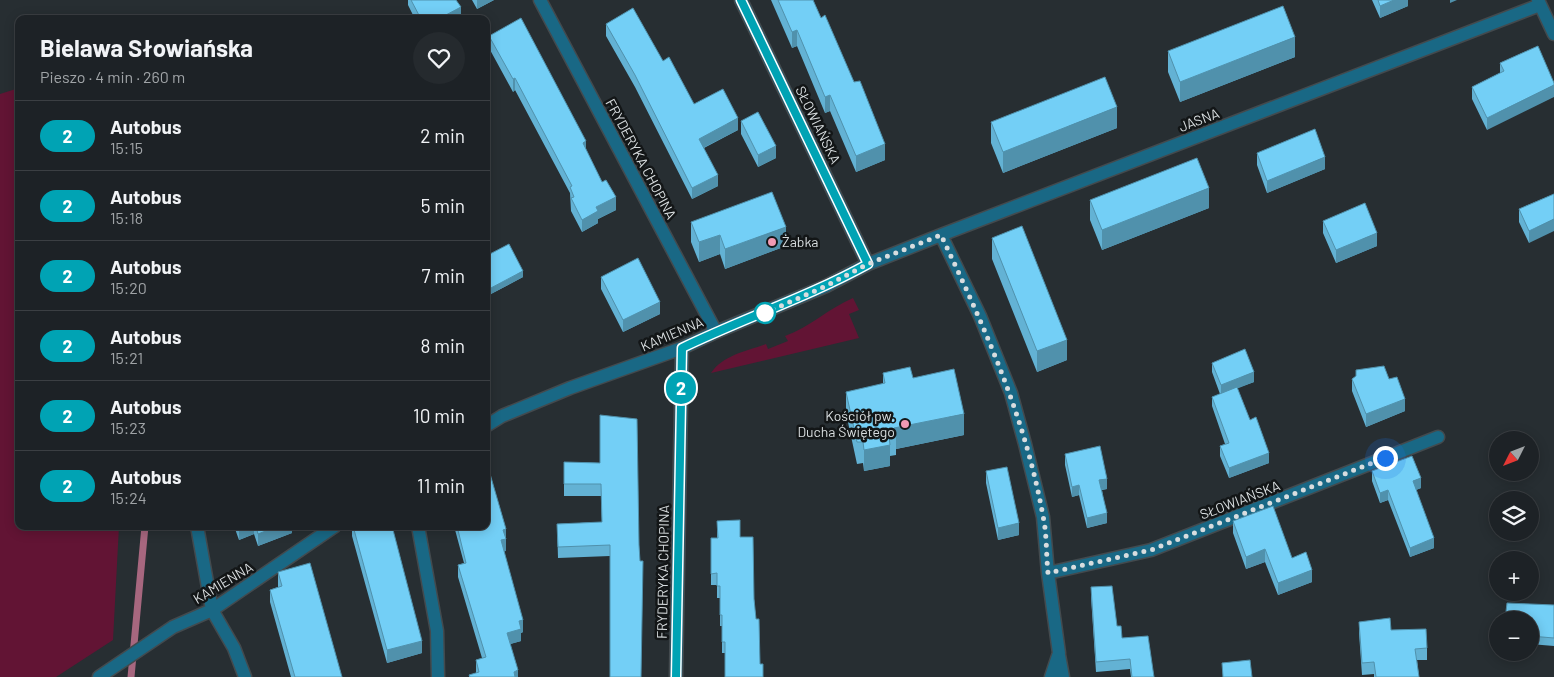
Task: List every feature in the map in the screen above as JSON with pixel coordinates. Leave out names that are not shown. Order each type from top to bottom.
[{"type":"street","name":"FRYDERYKA CHOPINA","points":[[540,0],[716,332]]},
{"type":"street","name":"SŁOWIAŃSKA","points":[[741,0],[868,264]]},
{"type":"street","name":"JASNA","points":[[868,264],[1539,2]]},
{"type":"street","points":[[1539,2],[1554,34]]},
{"type":"street","points":[[941,235],[980,316],[1011,393],[1044,517],[1048,573],[1063,677]]},
{"type":"street","name":"KAMIENNA","points":[[490,424],[502,416],[570,388],[682,348],[826,286],[868,264]]},
{"type":"street","name":"FRYDERYKA CHOPINA","points":[[676,677],[682,348]]},
{"type":"street","name":"SŁOWIAŃSKA","points":[[1048,573],[1151,550],[1438,437]]},
{"type":"street","points":[[198,530],[212,610],[234,648],[245,677]]},
{"type":"street","name":"KAMIENNA","points":[[99,677],[173,627],[212,610],[329,530]]},
{"type":"street","points":[[419,530],[437,631],[438,677]]},
{"type":"street","points":[[1051,677],[1059,653]]},
{"type":"shaded area","points":[[15,89],[15,530],[119,530],[113,640],[56,677],[0,677],[0,94]]},
{"type":"shaded area","points":[[853,298],[859,310],[849,314],[859,338],[711,373],[722,362],[736,354],[766,344],[768,349],[788,341],[785,336],[803,328]]},
{"type":"building","points":[[411,0],[456,0],[461,7],[446,15],[419,15]]},
{"type":"building","points":[[778,0],[813,0],[821,18],[825,15],[854,82],[860,81],[885,144],[856,156],[830,95],[825,97],[797,30],[792,32]]},
{"type":"building","points":[[1378,0],[1394,0],[1380,6]]},
{"type":"building","points":[[1283,6],[1295,37],[1180,82],[1168,51]]},
{"type":"building","points":[[633,8],[663,61],[669,57],[694,104],[723,89],[738,118],[699,139],[718,175],[692,188],[635,75],[606,24]]},
{"type":"building","points":[[521,18],[586,141],[583,143],[602,182],[606,180],[616,197],[596,207],[598,211],[582,220],[571,198],[574,197],[570,187],[572,186],[515,78],[513,79],[490,35]]},
{"type":"building","points":[[1538,46],[1554,85],[1487,118],[1472,87],[1504,71],[1500,63]]},
{"type":"building","points":[[1105,77],[1117,107],[1003,152],[991,122]]},
{"type":"building","points":[[758,112],[776,146],[758,155],[741,121]]},
{"type":"building","points":[[1315,129],[1325,157],[1267,181],[1257,153]]},
{"type":"building","points":[[1197,158],[1209,188],[1102,230],[1090,200]]},
{"type":"building","points":[[772,192],[786,227],[725,249],[720,235],[699,242],[691,222]]},
{"type":"building","points":[[1554,194],[1554,219],[1529,231],[1519,209]]},
{"type":"building","points":[[1365,203],[1377,233],[1336,250],[1323,221]]},
{"type":"building","points":[[1022,226],[1067,340],[1037,351],[992,238]]},
{"type":"building","points":[[509,244],[523,271],[490,288],[490,254]]},
{"type":"building","points":[[638,258],[660,302],[623,320],[601,277]]},
{"type":"building","points":[[1245,349],[1254,372],[1221,385],[1212,363]]},
{"type":"building","points":[[1384,366],[1389,379],[1397,377],[1405,399],[1366,414],[1352,379],[1356,376],[1356,370]]},
{"type":"building","points":[[910,367],[913,378],[954,369],[964,414],[894,428],[896,434],[889,436],[890,445],[864,450],[863,442],[857,442],[846,392],[885,383],[883,373]]},
{"type":"building","points":[[1237,387],[1250,420],[1256,417],[1269,453],[1229,468],[1220,446],[1229,443],[1212,397]]},
{"type":"building","points":[[600,415],[637,419],[639,545],[640,561],[643,561],[641,677],[610,677],[610,545],[558,547],[557,524],[602,522],[601,484],[564,484],[564,462],[600,463]]},
{"type":"building","points":[[1100,446],[1107,479],[1099,480],[1107,513],[1087,518],[1079,485],[1072,487],[1065,454]]},
{"type":"building","points":[[1412,456],[1421,478],[1413,481],[1434,538],[1410,548],[1388,490],[1380,493],[1372,471]]},
{"type":"building","points":[[1007,467],[1019,523],[998,528],[986,471]]},
{"type":"building","points":[[490,474],[506,529],[503,530],[506,539],[501,540],[523,620],[519,621],[521,629],[507,633],[518,670],[514,672],[515,677],[470,677],[469,675],[479,672],[476,660],[486,657],[458,565],[466,563],[458,530],[490,530]]},
{"type":"building","points":[[1273,506],[1292,558],[1306,552],[1312,570],[1278,583],[1265,549],[1246,557],[1233,521]]},
{"type":"building","points":[[740,520],[740,537],[753,537],[754,599],[756,619],[759,619],[760,664],[763,664],[763,677],[725,677],[725,642],[722,642],[720,586],[717,586],[717,573],[711,574],[711,538],[718,538],[717,521]]},
{"type":"building","points":[[257,530],[268,530],[258,534]]},
{"type":"building","points":[[354,530],[393,530],[422,641],[387,650]]},
{"type":"building","points":[[310,563],[342,677],[295,677],[270,590],[282,586],[278,572]]},
{"type":"building","points":[[1112,586],[1117,626],[1121,626],[1122,638],[1148,636],[1154,677],[1132,677],[1130,659],[1096,662],[1091,587]]},
{"type":"building","points":[[1507,603],[1554,605],[1554,638],[1539,637],[1539,611],[1506,611]]},
{"type":"building","points":[[1390,618],[1391,630],[1426,629],[1427,648],[1415,649],[1419,677],[1376,677],[1374,662],[1362,663],[1359,622]]},
{"type":"building","points":[[1250,660],[1252,677],[1223,677],[1222,663]]},
{"type":"waterway","points":[[131,677],[145,530]]},
{"type":"bus line","name":"2","points":[[676,677],[682,348],[826,286],[868,264],[860,242],[741,0]]},
{"type":"place","name":"Żabka","points":[[772,242]]},
{"type":"place","name":"Kościół pw. Ducha Świętego","points":[[905,424]]},
{"type":"route","points":[[765,313],[826,286],[868,264],[941,235],[980,316],[1011,393],[1044,517],[1048,573],[1151,550],[1385,458]]}]
